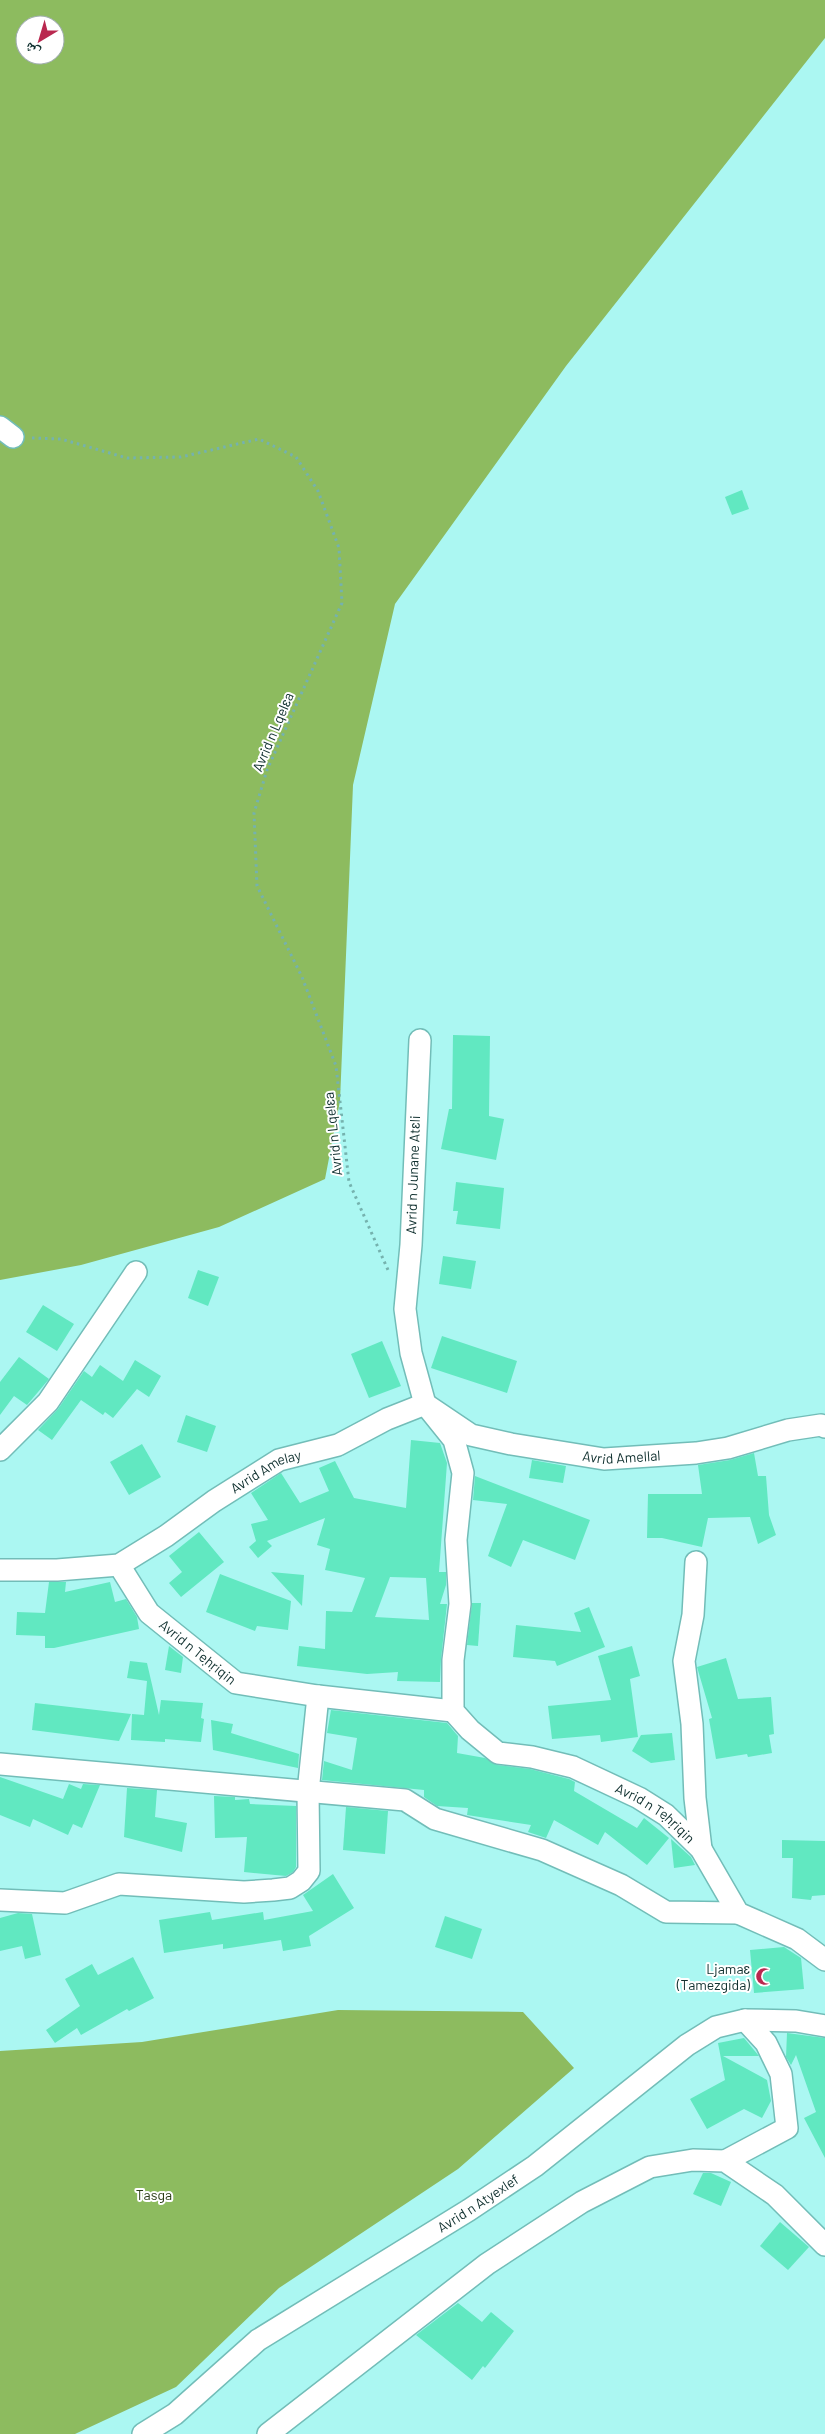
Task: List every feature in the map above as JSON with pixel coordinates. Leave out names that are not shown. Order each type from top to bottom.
[{"type":"street","name":"Avrid n Junane Atɛli","points":[[420,1040],[411,1245],[405,1309],[411,1353],[425,1404]]},
{"type":"street","points":[[0,1450],[48,1402],[136,1272]]},
{"type":"street","points":[[425,1404],[454,1440],[463,1473],[456,1540],[460,1604],[453,1660],[453,1711]]},
{"type":"street","name":"Avrid Amellal","points":[[425,1404],[472,1435],[511,1444],[604,1459],[696,1453],[728,1448],[788,1430],[821,1425],[825,1427]]},
{"type":"street","name":"Avrid Amelay","points":[[119,1565],[166,1536],[214,1501],[279,1460],[338,1445],[387,1419],[425,1404]]},
{"type":"street","points":[[696,1562],[693,1615],[684,1661],[692,1724],[695,1798],[701,1848]]},
{"type":"street","points":[[0,1570],[57,1570],[119,1565]]},
{"type":"street","name":"Avrid n Teḥṛiqin","points":[[119,1565],[149,1612],[236,1683],[318,1696],[453,1711],[470,1730],[498,1753],[532,1757],[573,1766],[640,1798],[666,1816],[701,1848],[738,1913]]},
{"type":"street","points":[[0,1900],[65,1903],[119,1884],[244,1892],[290,1888],[302,1881],[309,1872],[308,1792],[318,1696]]},
{"type":"street","points":[[0,1764],[405,1800],[435,1819],[542,1850],[621,1886],[666,1912],[738,1913],[797,1939],[825,1960]]},
{"type":"street","points":[[725,2162],[786,2128],[781,2074],[766,2043],[745,2020]]},
{"type":"street","name":"Avrid n Atyexlef","points":[[143,2434],[175,2414],[258,2340],[469,2210],[535,2166],[687,2045],[716,2027],[745,2020],[796,2021],[825,2026]]},
{"type":"street","points":[[268,2434],[487,2264],[582,2202],[650,2167],[693,2160],[725,2162],[775,2196],[825,2245]]},
{"type":"path","name":"Avrid n Lqelɛa","points":[[7,432],[61,439],[127,458],[181,457],[259,439],[296,457],[318,491],[339,548],[342,603],[267,770],[254,813],[257,886],[302,977],[336,1066],[350,1182],[389,1273]]},
{"type":"green space","points":[[0,0],[825,0],[825,38],[566,366],[395,604],[353,785],[340,1101],[325,1179],[219,1227],[81,1265],[0,1280]]},
{"type":"green space","name":"Tasga","points":[[338,2010],[523,2012],[574,2068],[458,2169],[279,2288],[176,2387],[75,2434],[0,2434],[0,2051],[142,2042]]},
{"type":"building","points":[[742,490],[749,509],[732,515],[725,497]]},
{"type":"building","points":[[453,1035],[490,1036],[489,1116],[504,1119],[496,1160],[441,1149],[449,1109],[452,1109]]},
{"type":"building","points":[[456,1182],[504,1188],[500,1229],[456,1224],[458,1211],[453,1211]]},
{"type":"building","points":[[443,1256],[476,1261],[471,1289],[439,1284]]},
{"type":"building","points":[[198,1270],[219,1277],[208,1306],[188,1298]]},
{"type":"building","points":[[43,1305],[74,1324],[57,1351],[26,1332]]},
{"type":"building","points":[[442,1336],[517,1361],[507,1393],[431,1368]]},
{"type":"building","points":[[382,1341],[401,1386],[369,1398],[351,1354]]},
{"type":"building","points":[[19,1357],[49,1379],[27,1405],[14,1396],[0,1415],[0,1382]]},
{"type":"building","points":[[135,1360],[161,1376],[149,1397],[137,1389],[113,1418],[105,1412],[103,1415],[81,1400],[52,1440],[38,1430],[58,1409],[84,1371],[92,1377],[100,1365],[123,1381]]},
{"type":"building","points":[[186,1415],[216,1426],[207,1452],[177,1442]]},
{"type":"building","points":[[411,1440],[440,1443],[447,1463],[439,1572],[446,1572],[446,1585],[440,1604],[447,1604],[440,1682],[397,1681],[398,1672],[367,1674],[297,1666],[299,1646],[325,1649],[326,1611],[352,1612],[365,1578],[325,1570],[330,1549],[317,1545],[325,1518],[267,1541],[272,1546],[258,1558],[249,1547],[256,1541],[251,1524],[268,1520],[251,1493],[281,1473],[300,1503],[329,1491],[319,1468],[335,1461],[354,1498],[406,1508]],"holes":[[[390,1577],[426,1578],[429,1620],[375,1617]]]},
{"type":"building","points":[[142,1444],[161,1477],[129,1495],[110,1462]]},
{"type":"building","points":[[754,1453],[758,1476],[766,1476],[769,1515],[776,1535],[758,1544],[750,1517],[708,1518],[702,1547],[662,1538],[647,1538],[648,1494],[702,1494],[698,1465],[730,1460]]},
{"type":"building","points":[[532,1460],[566,1466],[563,1483],[529,1478]]},
{"type":"building","points":[[475,1476],[590,1520],[575,1560],[523,1540],[511,1567],[488,1556],[507,1504],[473,1500]]},
{"type":"building","points":[[199,1532],[224,1562],[181,1597],[169,1583],[182,1572],[169,1556]]},
{"type":"building","points":[[271,1572],[304,1575],[302,1606]]},
{"type":"building","points":[[220,1574],[291,1601],[288,1630],[257,1626],[255,1631],[206,1612]]},
{"type":"building","points":[[49,1582],[66,1582],[65,1592],[110,1582],[115,1602],[126,1599],[137,1617],[139,1629],[54,1648],[45,1648],[45,1636],[16,1635],[17,1612],[45,1613]]},
{"type":"building","points":[[472,1603],[481,1603],[478,1646],[467,1645]]},
{"type":"building","points":[[589,1607],[605,1647],[557,1666],[555,1661],[513,1657],[516,1625],[581,1632],[574,1613]]},
{"type":"building","points":[[169,1646],[183,1657],[181,1673],[165,1670]]},
{"type":"building","points":[[632,1646],[640,1676],[630,1679],[638,1737],[601,1742],[600,1735],[552,1739],[548,1706],[611,1700],[598,1656]]},
{"type":"building","points":[[726,1658],[738,1699],[771,1697],[774,1734],[769,1735],[772,1753],[748,1757],[747,1754],[716,1759],[709,1719],[712,1718],[697,1667]]},
{"type":"building","points":[[130,1661],[147,1663],[159,1715],[161,1700],[203,1703],[201,1718],[204,1719],[201,1742],[165,1739],[165,1742],[131,1740],[132,1714],[144,1715],[147,1681],[127,1678]]},
{"type":"building","points":[[35,1703],[131,1714],[119,1741],[32,1730]]},
{"type":"building","points":[[331,1710],[447,1723],[458,1736],[457,1753],[485,1758],[497,1765],[530,1769],[569,1779],[575,1782],[574,1791],[637,1828],[644,1818],[669,1838],[647,1865],[605,1832],[598,1845],[554,1820],[546,1838],[528,1832],[531,1825],[467,1815],[468,1808],[437,1806],[424,1797],[424,1790],[322,1780],[324,1761],[352,1770],[357,1738],[327,1733]]},
{"type":"building","points":[[211,1720],[233,1724],[231,1733],[299,1754],[298,1768],[213,1750]]},
{"type":"building","points":[[672,1733],[675,1760],[651,1763],[632,1751],[641,1735]]},
{"type":"building","points":[[0,1777],[63,1799],[69,1784],[81,1789],[83,1784],[100,1785],[82,1828],[73,1824],[68,1835],[33,1819],[30,1827],[0,1815]]},
{"type":"building","points":[[127,1788],[157,1790],[155,1817],[187,1823],[182,1852],[124,1837]]},
{"type":"building","points":[[214,1796],[235,1797],[235,1800],[249,1799],[250,1804],[296,1806],[296,1867],[293,1872],[286,1876],[244,1872],[247,1837],[215,1838]]},
{"type":"building","points":[[346,1807],[388,1811],[385,1854],[343,1850]]},
{"type":"building","points":[[671,1839],[691,1857],[695,1865],[674,1868]]},
{"type":"building","points":[[782,1840],[825,1841],[825,1895],[812,1896],[811,1900],[792,1898],[793,1858],[782,1858]]},
{"type":"building","points":[[333,1874],[354,1908],[309,1936],[311,1946],[283,1951],[281,1940],[223,1949],[223,1944],[164,1953],[159,1920],[210,1912],[212,1920],[263,1912],[264,1920],[313,1911],[303,1895]]},
{"type":"building","points":[[18,1913],[32,1914],[41,1955],[25,1959],[22,1946],[0,1951],[0,1918]]},
{"type":"building","points":[[445,1916],[482,1929],[472,1959],[435,1947]]},
{"type":"building","points":[[784,1947],[801,1958],[804,1989],[754,1993],[750,1950]]},
{"type":"building","points":[[133,1957],[154,1998],[129,2011],[127,2009],[81,2035],[77,2028],[55,2043],[46,2030],[80,2006],[65,1979],[92,1964],[98,1975]]},
{"type":"building","points":[[787,2033],[825,2038],[825,2158],[804,2118],[816,2112],[796,2055],[791,2065],[786,2057]]},
{"type":"building","points":[[744,2038],[759,2056],[723,2056],[767,2080],[771,2101],[762,2118],[744,2109],[707,2129],[690,2099],[725,2080],[718,2043]]},
{"type":"building","points":[[703,2173],[711,2173],[731,2182],[721,2206],[693,2194]]},
{"type":"building","points":[[780,2222],[809,2247],[788,2270],[760,2246]]},
{"type":"building","points":[[458,2303],[482,2322],[491,2312],[514,2331],[485,2368],[483,2366],[472,2380],[416,2335]]},
{"type":"place","name":"Ljamaɛ (Tamezgida)","points":[[764,1977]]}]
